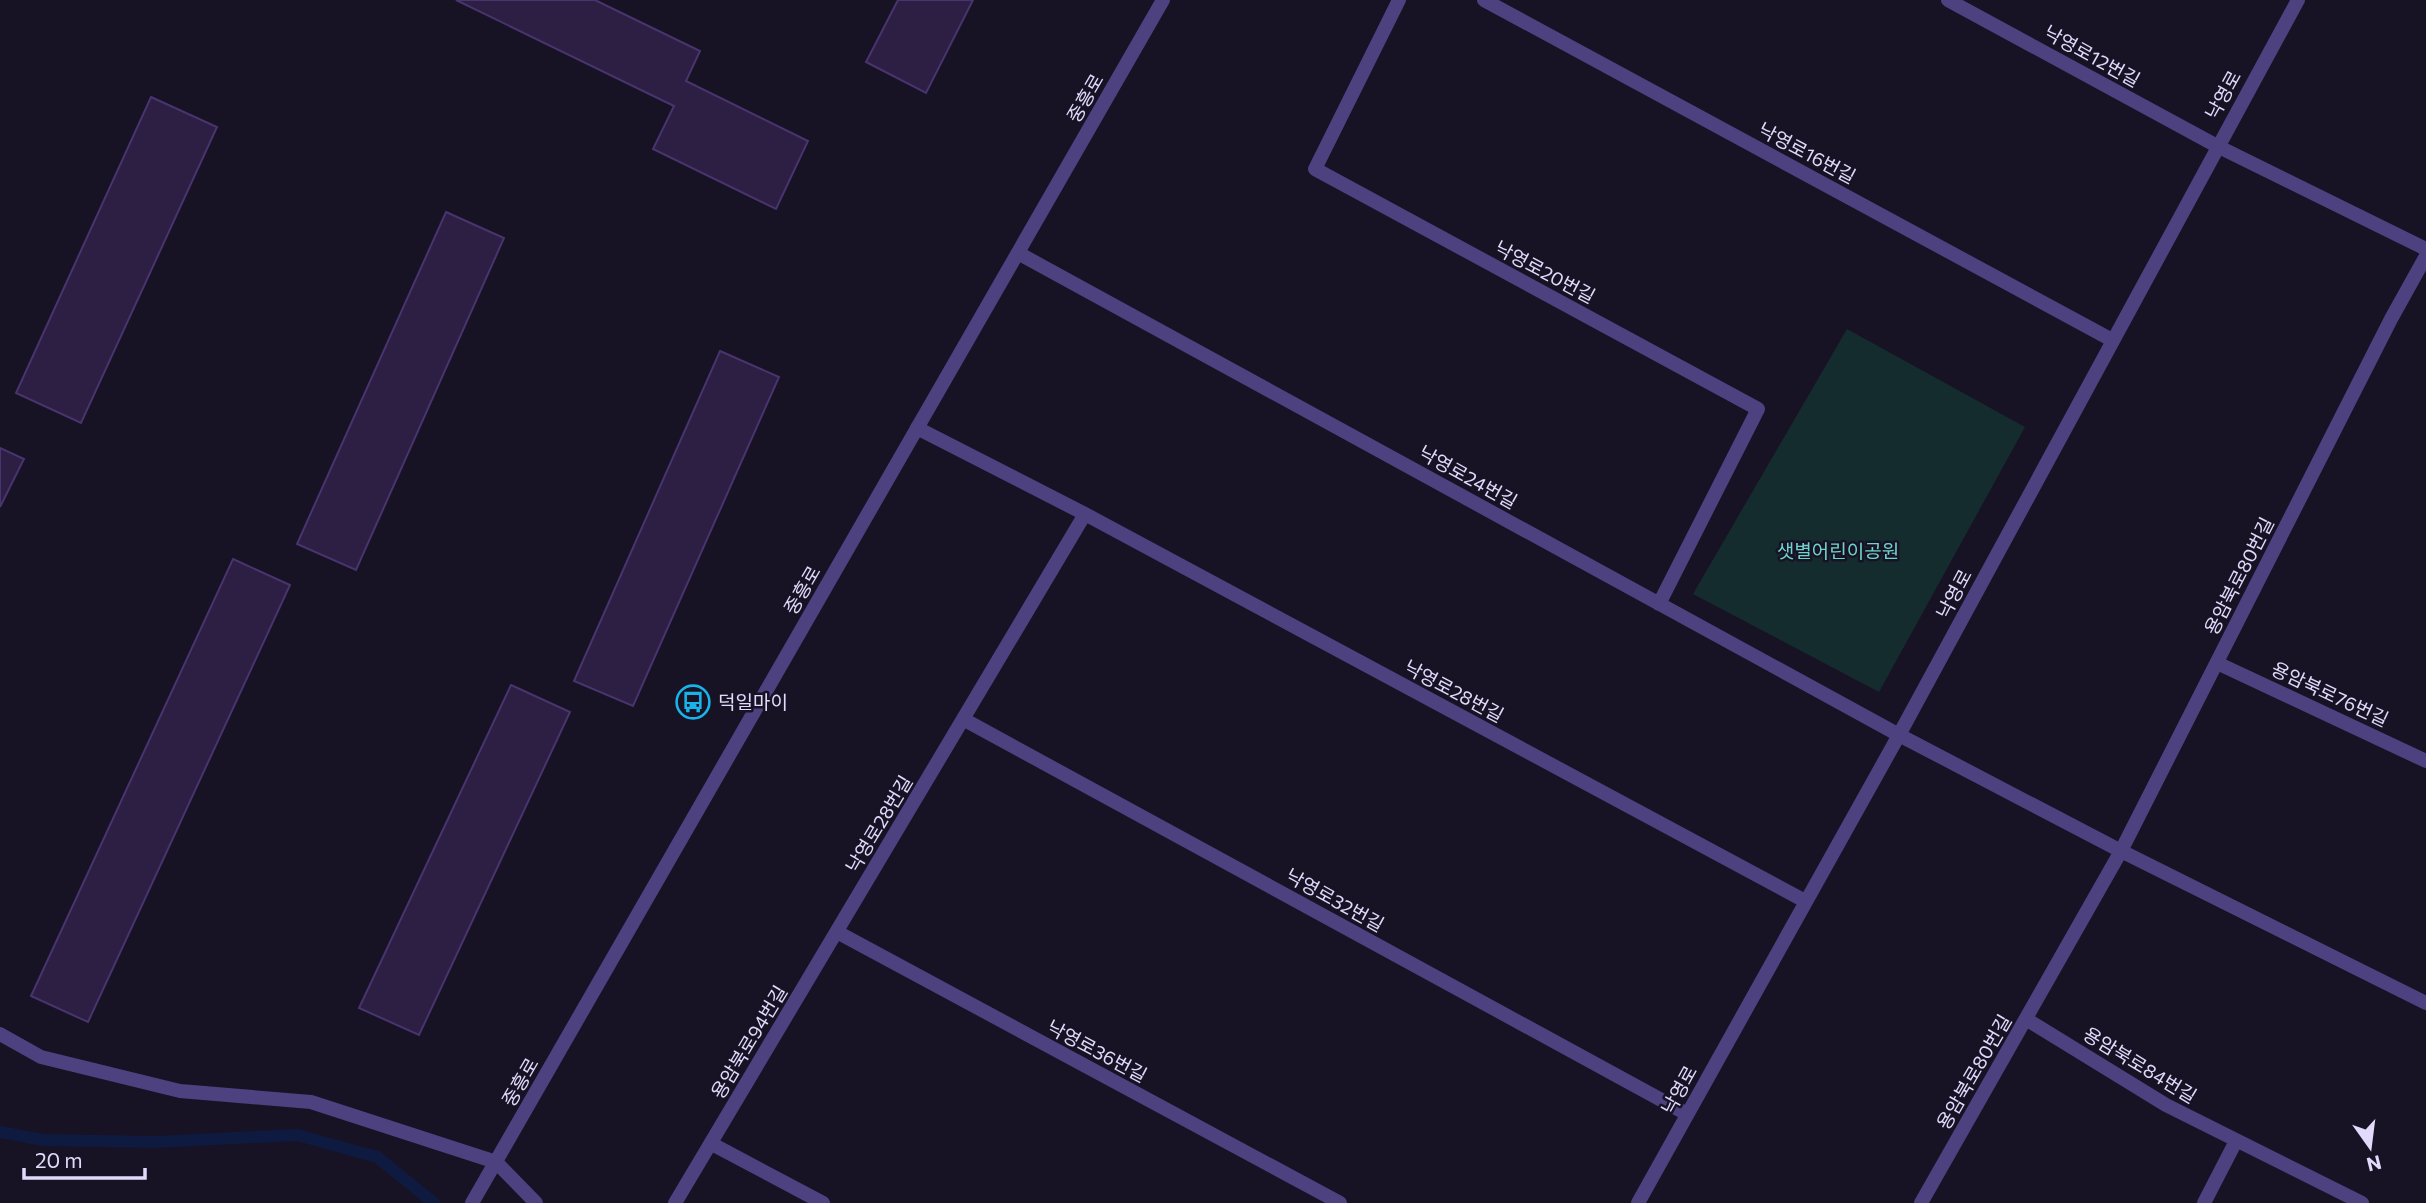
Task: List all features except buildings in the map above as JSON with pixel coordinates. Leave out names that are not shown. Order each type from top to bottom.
[{"type":"street","name":"중흥로","points":[[473,1201],[1163,0]]},
{"type":"street","name":"낙영로20번길","points":[[1399,0],[1315,169],[1758,409],[1659,604]]},
{"type":"street","name":"낙영로16번길","points":[[1484,0],[2112,340]]},
{"type":"street","name":"낙영로12번길","points":[[1948,0],[2217,146],[2426,249]]},
{"type":"street","name":"낙영로","points":[[1638,1203],[1899,735],[2298,0]]},
{"type":"street","name":"낙영로24번길","points":[[1018,253],[1899,735]]},
{"type":"street","name":"용암북로80번길","points":[[1921,1203],[2122,850],[2391,319],[2426,256]]},
{"type":"street","name":"낙영로28번길","points":[[917,428],[1085,514],[1805,901]]},
{"type":"street","name":"낙영로28번길","points":[[856,900],[1085,514]]},
{"type":"street","name":"용암북로76번길","points":[[2217,663],[2426,761]]},
{"type":"street","name":"낙영로32번길","points":[[963,719],[1688,1114]]},
{"type":"street","points":[[1899,735],[2426,1003]]},
{"type":"street","name":"용암북로94번길","points":[[675,1203],[856,900]]},
{"type":"street","name":"낙영로36번길","points":[[837,932],[1340,1203]]},
{"type":"street","name":"용암북로84번길","points":[[2026,1019],[2166,1105],[2362,1203]]},
{"type":"street","points":[[0,1034],[41,1057],[180,1091],[311,1102],[496,1162],[536,1203]]},
{"type":"street","points":[[2204,1203],[2236,1141]]},
{"type":"street","points":[[712,1144],[823,1203]]},
{"type":"green space","name":"샛별어린이공원","points":[[1847,329],[2025,427],[1879,692],[1693,594]]},
{"type":"waterway","points":[[0,1132],[43,1140],[155,1142],[297,1135],[377,1157],[434,1203]]},
{"type":"place","name":"덕일마이","points":[[693,702]]}]
